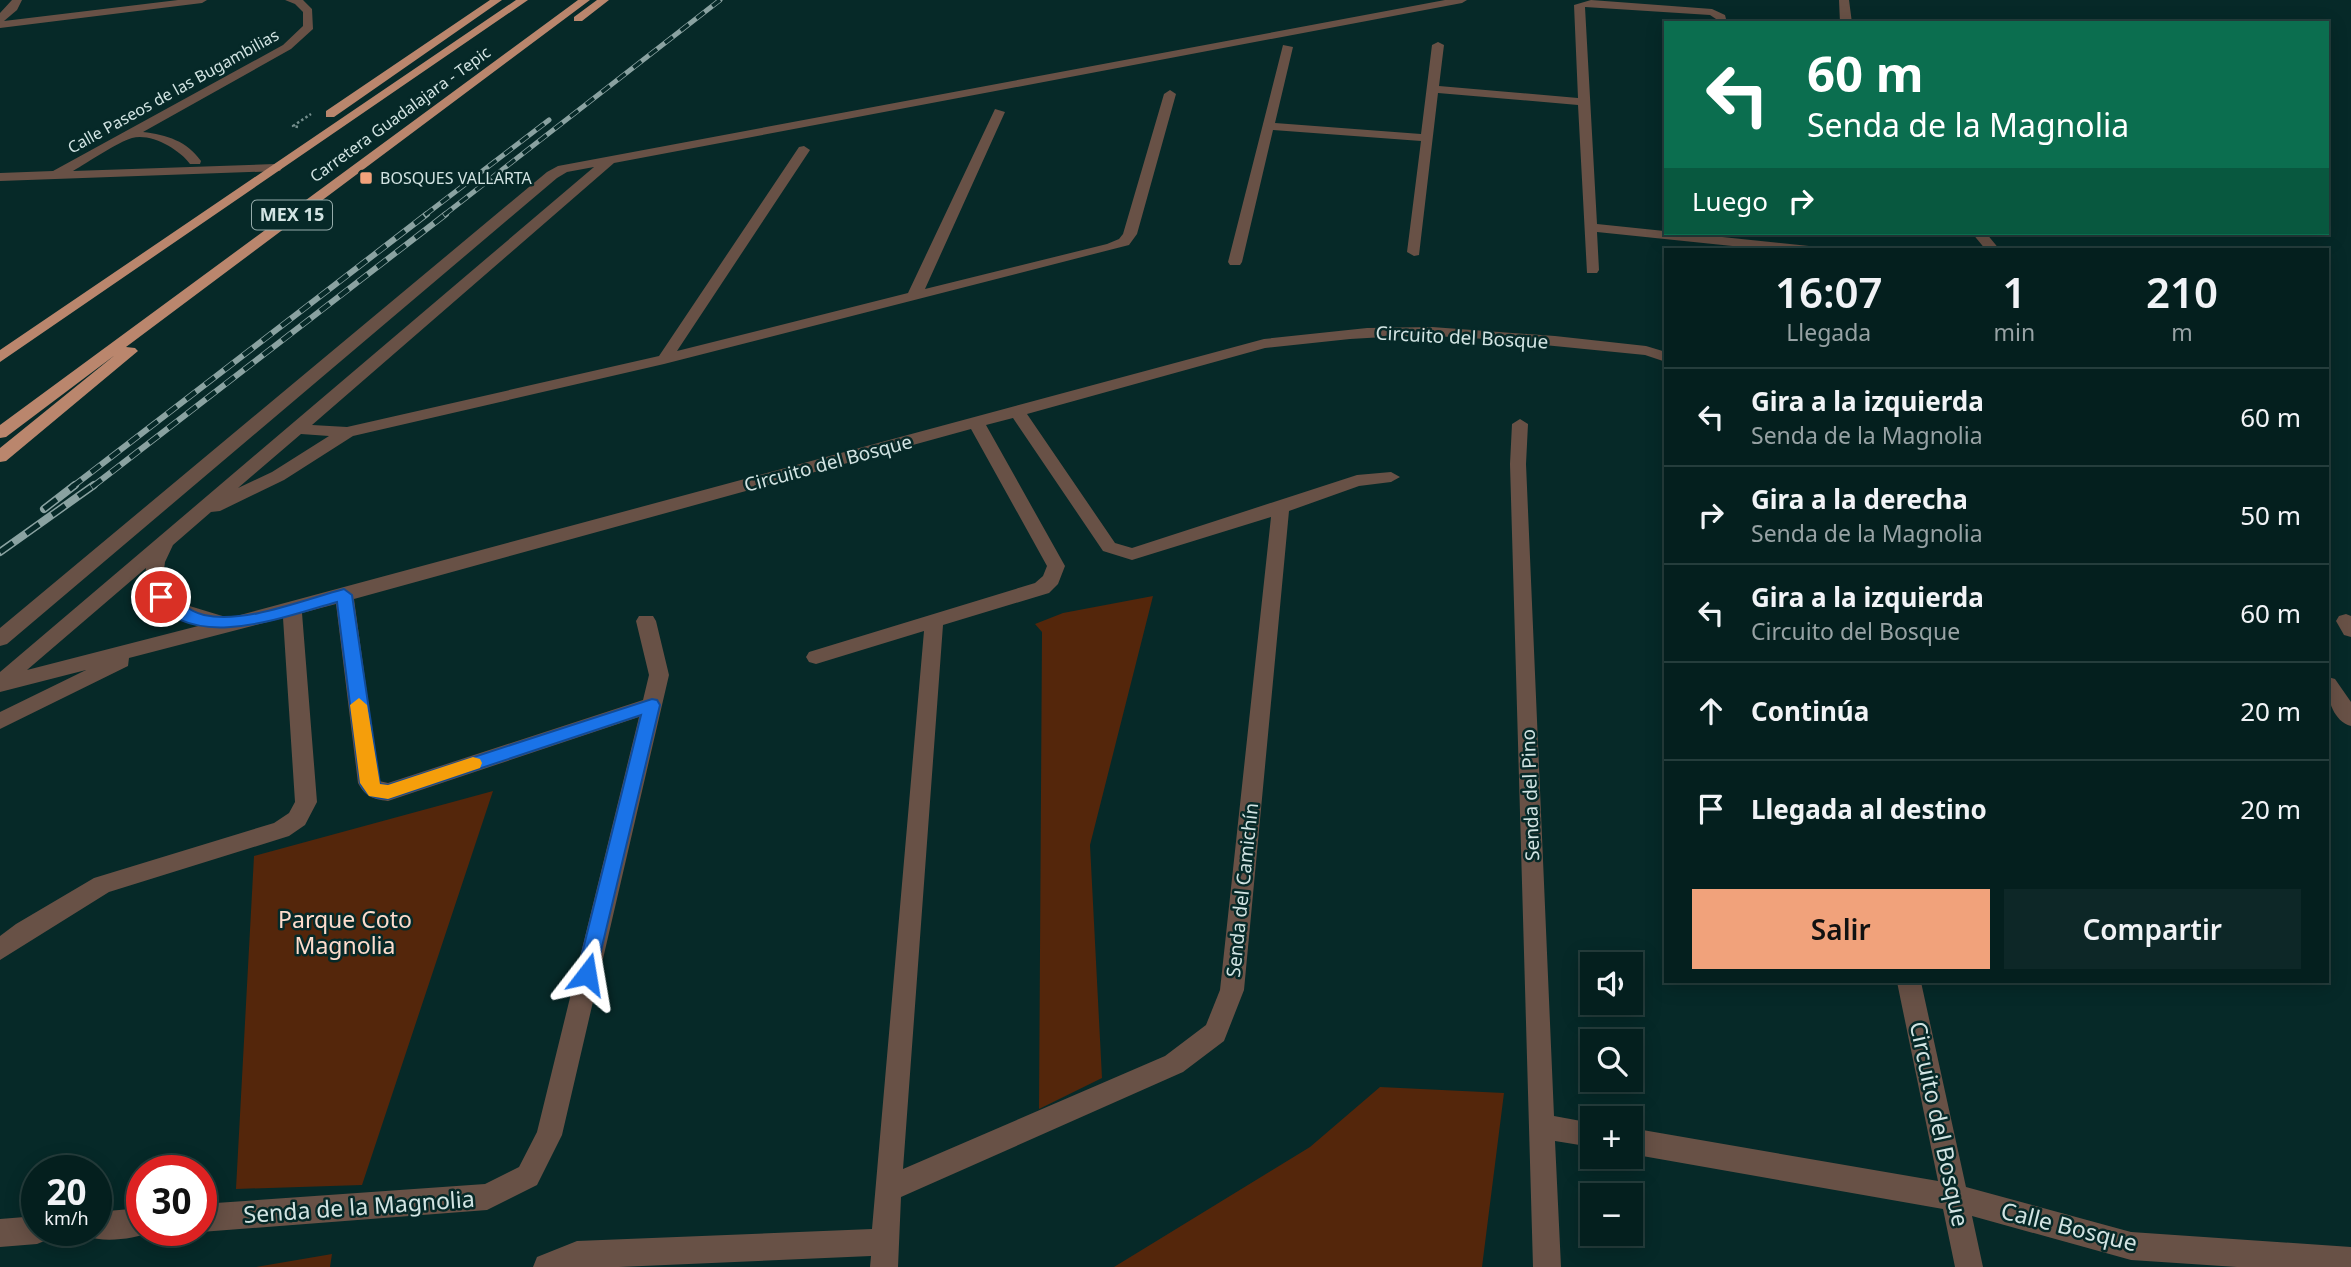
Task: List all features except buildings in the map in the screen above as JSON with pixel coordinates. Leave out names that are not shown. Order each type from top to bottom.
[{"type":"highway","points":[[304,147],[309,133],[318,123],[497,0]]},
{"type":"highway","name":"Carretera Guadalajara - Tepic","points":[[0,357],[523,0]]},
{"type":"highway","name":"Carretera Guadalajara - Tepic","points":[[0,433],[585,0]]},
{"type":"highway","points":[[379,150],[451,111],[604,0]]},
{"type":"highway","points":[[0,457],[102,376],[219,272]]},
{"type":"street","points":[[0,19],[13,8],[17,0]]},
{"type":"street","points":[[0,24],[71,18],[202,0]]},
{"type":"street","name":"Calle Paseos de las Bugambilias","points":[[54,176],[287,47],[309,27],[309,11],[299,2],[290,0]]},
{"type":"street","points":[[0,639],[552,175],[573,165],[609,161],[1462,0]]},
{"type":"street","points":[[1844,0],[1846,21]]},
{"type":"street","points":[[1592,270],[1579,5],[1582,3],[1712,12],[1721,16],[1722,21]]},
{"type":"street","points":[[1414,252],[1438,45]]},
{"type":"street","points":[[1235,262],[1287,47]]},
{"type":"street","points":[[1433,89],[1584,102]]},
{"type":"street","points":[[296,429],[347,432],[664,359],[1112,247],[1124,242],[1130,234],[1170,94]]},
{"type":"street","points":[[915,295],[999,112]]},
{"type":"street","points":[[1268,125],[1427,138]]},
{"type":"street","points":[[131,134],[178,145],[189,152],[195,162]]},
{"type":"street","points":[[664,359],[804,150]]},
{"type":"street","points":[[74,165],[288,159]]},
{"type":"street","points":[[0,684],[609,161]]},
{"type":"street","points":[[0,177],[275,168]]},
{"type":"street","points":[[229,170],[240,180],[243,190]]},
{"type":"street","points":[[1590,227],[1664,232]]},
{"type":"street","points":[[1704,235],[1776,240],[1802,248]]},
{"type":"street","name":"Circuito del Bosque","points":[[0,684],[344,595],[1264,344],[1330,335],[1403,331],[1493,335],[1646,351],[1664,356]]},
{"type":"street","points":[[1646,351],[1664,351]]},
{"type":"street","points":[[1017,412],[1109,547],[1120,552],[1132,554],[1281,508],[1357,481],[1391,477]]},
{"type":"street","points":[[816,657],[1042,588],[1051,579],[1056,566],[976,423]]},
{"type":"street","name":"Senda del Pino","points":[[1520,424],[1518,464],[1546,1267]]},
{"type":"street","points":[[195,516],[278,476],[347,432]]},
{"type":"street","name":"Senda del Camichín","points":[[888,1189],[1174,1064],[1215,1033],[1232,990],[1281,508]]},
{"type":"street","points":[[169,538],[155,559],[153,579],[161,597],[177,611],[202,620],[233,624]]},
{"type":"street","points":[[344,595],[369,783],[375,791],[388,792],[652,705]]},
{"type":"street","points":[[0,950],[24,931],[102,885],[281,830],[297,819],[306,802],[292,608]]},
{"type":"street","name":"Senda de la Magnolia","points":[[217,1217],[487,1197],[528,1176],[549,1135],[659,675],[646,621]]},
{"type":"street","points":[[547,1267],[577,1255],[885,1254],[934,622]]},
{"type":"street","points":[[0,721],[160,642]]},
{"type":"street","points":[[2329,685],[2351,718]]},
{"type":"street","name":"Circuito del Bosque","points":[[1909,983],[1969,1267]]},
{"type":"street","points":[[1541,1126],[1580,1133]]},
{"type":"street","points":[[1643,1143],[1956,1198]]},
{"type":"street","name":"Calle Bosque","points":[[1956,1198],[2131,1246],[2351,1261]]},
{"type":"street","points":[[0,1233],[21,1231]]},
{"type":"green space","points":[[1153,596],[1090,845],[1102,1078],[1039,1109],[1042,632],[1035,624],[1063,613]]},
{"type":"green space","name":"Parque Coto Magnolia","points":[[493,791],[362,1185],[236,1189],[254,856]]},
{"type":"green space","points":[[1380,1087],[1504,1093],[1482,1267],[1114,1267],[1310,1147]]},
{"type":"green space","points":[[332,1254],[330,1267],[256,1267]]},
{"type":"railway","points":[[444,215],[720,0]]},
{"type":"railway","points":[[425,215],[549,120]]},
{"type":"railway","points":[[72,487],[427,214]]},
{"type":"railway","points":[[92,487],[446,214]]},
{"type":"railway","points":[[44,509],[75,485]]},
{"type":"railway","points":[[0,552],[94,485]]},
{"type":"slow traffic","points":[[359,705],[369,783],[375,791],[388,792],[473,763]]},
{"type":"place","name":"BOSQUES VALLARTA","points":[[366,178]]},
{"type":"route","points":[[161,597],[177,611],[202,620],[233,624],[344,595],[369,783],[375,791],[388,792],[652,705],[587,974]]}]
